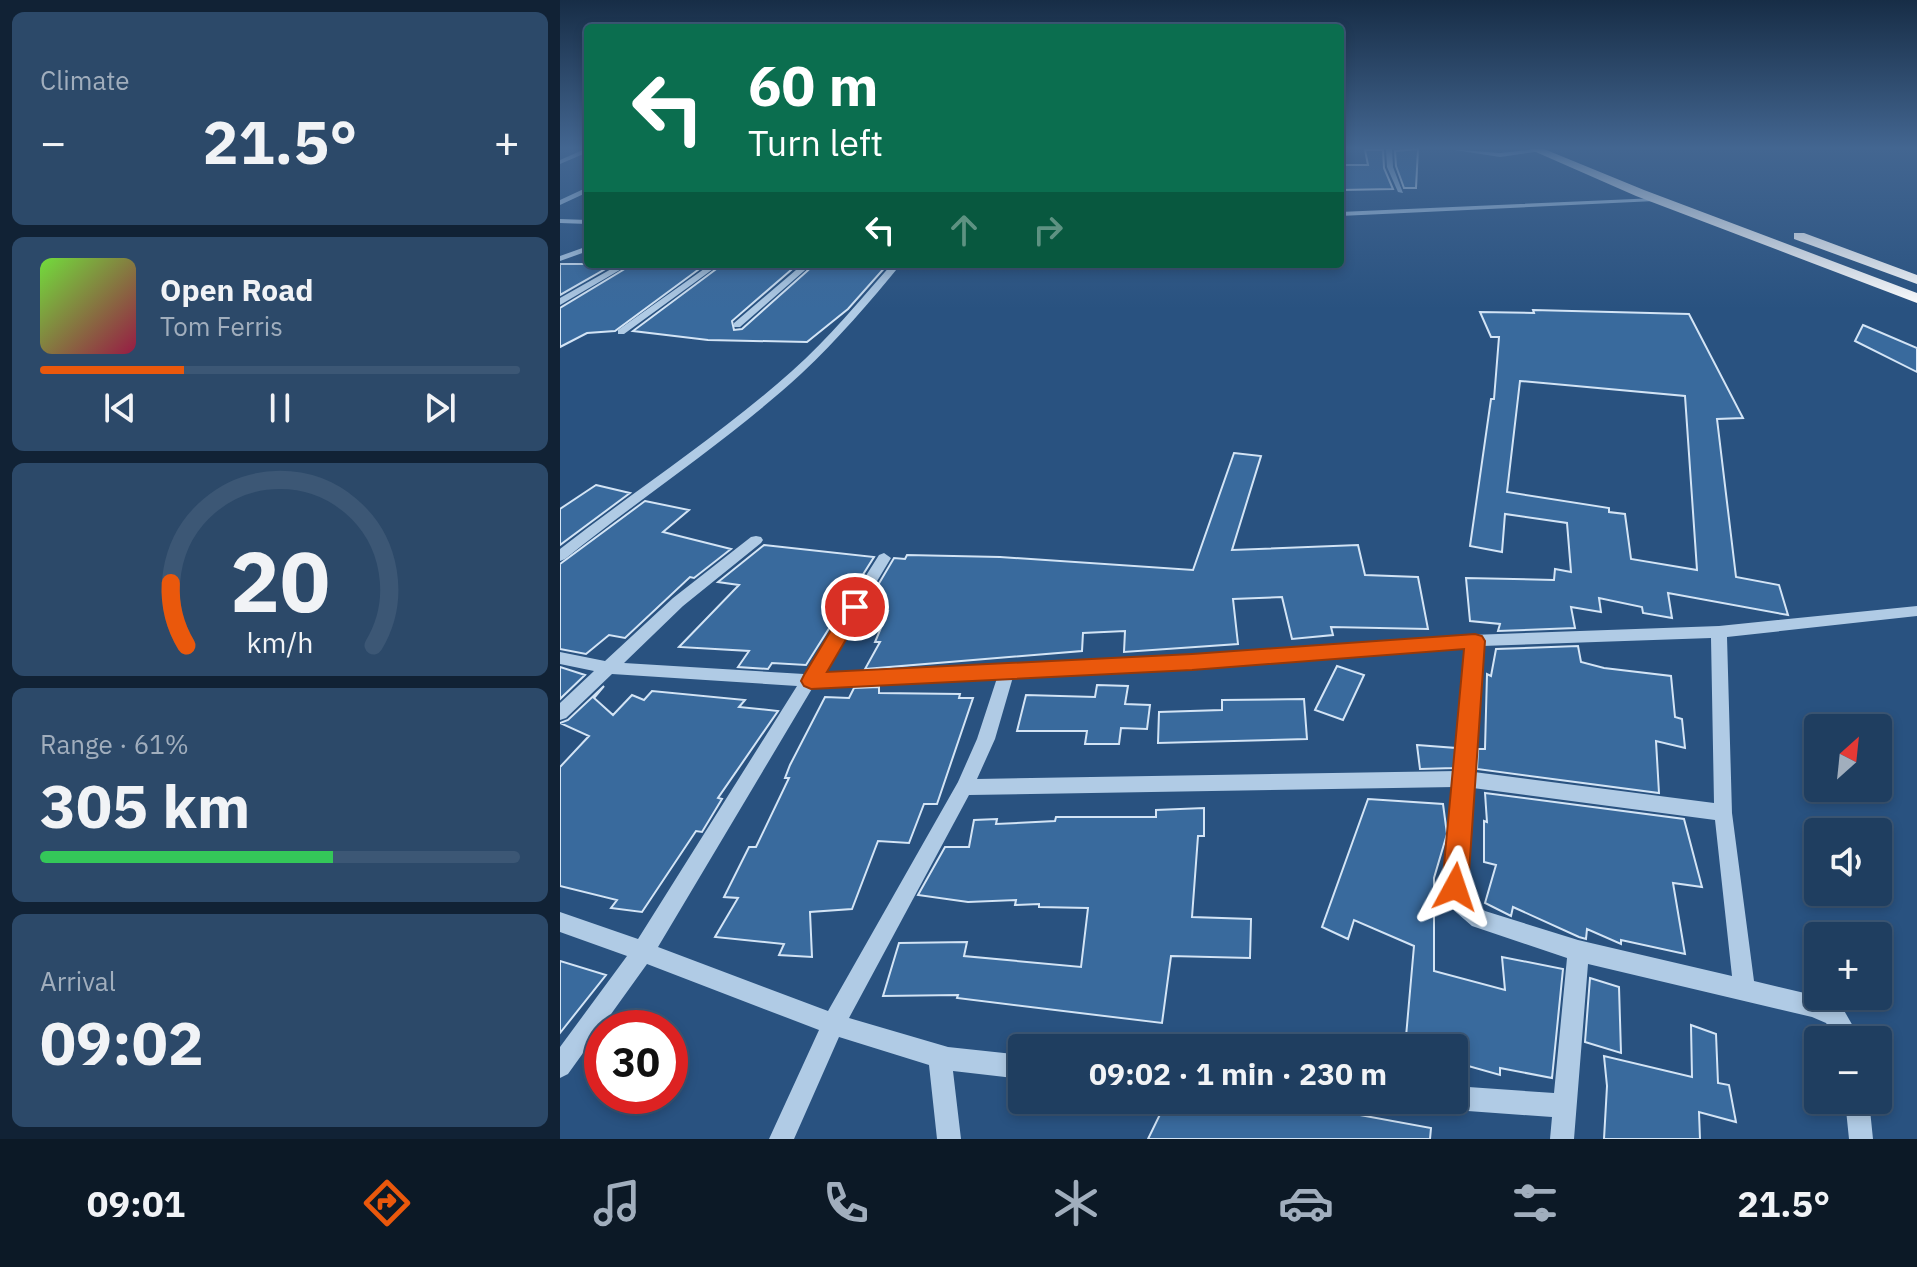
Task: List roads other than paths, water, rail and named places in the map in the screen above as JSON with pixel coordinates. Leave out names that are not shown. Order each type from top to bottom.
[{"type":"highway","points":[[1664,202],[1917,298]]},
{"type":"highway","points":[[1690,202],[1917,290]]},
{"type":"highway","points":[[1728,217],[1777,228],[1917,280]]},
{"type":"highway","points":[[1707,218],[1755,244],[1917,310]]},
{"type":"street","points":[[1344,211],[1496,202]]},
{"type":"street","points":[[1344,211],[1572,202]]},
{"type":"street","points":[[560,221],[584,222]]},
{"type":"street","points":[[560,233],[584,223]]},
{"type":"street","points":[[560,259],[584,250]]},
{"type":"street","points":[[560,302],[619,268]]},
{"type":"street","points":[[621,332],[710,268]]},
{"type":"street","points":[[737,325],[803,268]]},
{"type":"street","points":[[560,556],[601,522],[659,483],[795,374],[893,268]]},
{"type":"street","points":[[560,713],[678,602],[756,540]]},
{"type":"street","points":[[560,1066],[644,950],[884,558]]},
{"type":"street","points":[[560,658],[611,668],[811,681],[1192,662],[1475,641],[1719,632],[1917,611]]},
{"type":"street","points":[[1719,632],[1723,813],[1744,990]]},
{"type":"street","points":[[1475,641],[1455,887],[1457,900],[1479,919],[1578,951],[1813,1006],[1834,1015],[1841,1026]]},
{"type":"street","points":[[781,1139],[833,1025],[964,787],[986,739],[1007,671]]},
{"type":"street","points":[[964,787],[1465,779],[1723,813]]},
{"type":"street","points":[[560,922],[644,950],[833,1025],[940,1057],[1008,1065]]},
{"type":"street","points":[[1562,1139],[1578,951]]},
{"type":"street","points":[[940,1057],[949,1139]]},
{"type":"street","points":[[1468,1099],[1566,1106]]},
{"type":"street","points":[[1858,1114],[1861,1139]]}]
